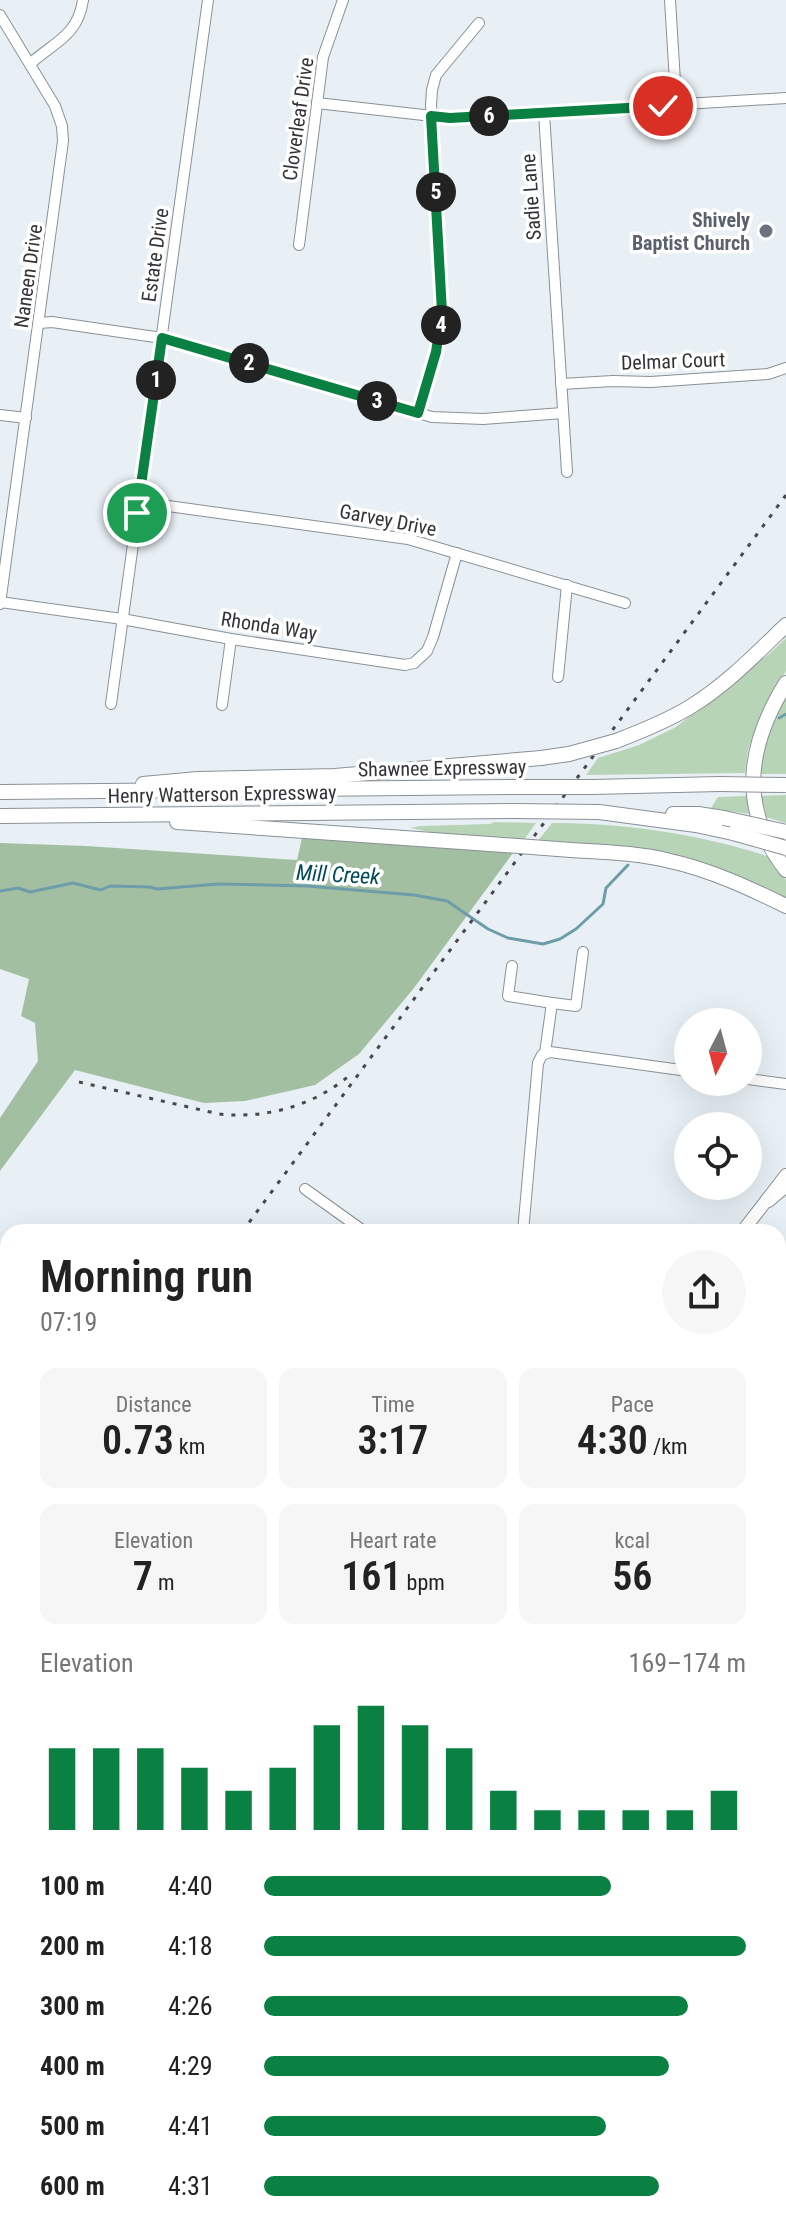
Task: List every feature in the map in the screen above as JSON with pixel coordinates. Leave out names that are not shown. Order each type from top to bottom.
[{"type":"highway","points":[[100,791],[163,781],[335,776],[569,754],[650,728],[694,705],[723,683],[786,625]]},
{"type":"highway","points":[[786,683],[761,733],[753,764],[752,785],[757,816],[786,870]]},
{"type":"highway","name":"Shawnee Expressway","points":[[100,791],[786,785]]},
{"type":"highway","name":"Henry Watterson Expressway","points":[[0,792],[100,791]]},
{"type":"highway","name":"Henry Watterson Expressway","points":[[0,816],[515,811],[599,812],[637,816]]},
{"type":"highway","points":[[637,816],[698,814],[786,832]]},
{"type":"highway","points":[[133,815],[195,824],[640,855],[719,876],[786,906]]},
{"type":"highway","points":[[637,816],[696,825],[786,848]]},
{"type":"highway","points":[[768,1200],[786,1185]]},
{"type":"main road","points":[[748,1224],[786,1175]]},
{"type":"street","points":[[30,64],[74,28],[83,0]]},
{"type":"street","name":"Estate Drive","points":[[111,704],[208,0]]},
{"type":"street","name":"Cloverleaf Drive","points":[[299,245],[323,57],[343,0]]},
{"type":"street","points":[[670,0],[676,98],[671,105]]},
{"type":"street","name":"Naneen Drive","points":[[0,15],[60,118],[63,141],[0,603]]},
{"type":"street","points":[[418,413],[436,352],[442,312],[432,90],[436,75],[479,23]]},
{"type":"street","points":[[317,103],[450,118],[786,98]]},
{"type":"street","name":"Sadie Lane","points":[[544,113],[567,472]]},
{"type":"street","points":[[40,323],[162,338],[418,413],[449,419],[563,413]]},
{"type":"street","name":"Delmar Court","points":[[561,384],[768,374],[786,368]]},
{"type":"street","points":[[0,415],[26,418]]},
{"type":"street","name":"Garvey Drive","points":[[139,502],[408,539],[625,603]]},
{"type":"street","name":"Rhonda Way","points":[[0,603],[122,619],[401,665],[414,663],[427,651],[457,553]]},
{"type":"street","points":[[558,677],[567,585]]},
{"type":"street","points":[[222,705],[231,639]]},
{"type":"street","points":[[512,966],[508,996],[576,1006],[583,952]]},
{"type":"street","points":[[524,1224],[538,1063],[544,1054],[552,1003]]},
{"type":"street","points":[[544,1054],[674,1069]]},
{"type":"street","points":[[762,1081],[786,1084]]},
{"type":"street","points":[[305,1189],[354,1224]]},
{"type":"green space","points":[[786,638],[786,671],[762,712],[748,750],[745,773],[586,775],[598,758],[639,745],[676,727]]},
{"type":"green space","points":[[786,695],[786,774],[758,774],[765,737]]},
{"type":"green space","points":[[786,795],[786,823],[762,816],[758,796]]},
{"type":"green space","points":[[747,796],[749,814],[711,808],[718,797]]},
{"type":"green space","points":[[536,823],[523,841],[439,834],[410,828],[490,824]]},
{"type":"green space","points":[[552,823],[662,831],[770,857],[786,880],[786,900],[742,879],[537,842]]},
{"type":"green space","points":[[302,838],[513,853],[414,988],[359,1054],[315,1085],[245,1101],[204,1103],[75,1070],[0,1171],[0,1118],[38,1061],[35,1023],[21,1016],[29,979],[0,969],[0,843],[297,860]]},
{"type":"waterway","name":"Mill Creek","points":[[779,718],[786,714]]},
{"type":"waterway","name":"Mill Creek","points":[[0,891],[18,888],[30,892],[73,883],[101,890],[110,886],[157,889],[218,884],[307,886],[414,895],[447,901],[488,929],[508,938],[543,944],[560,939],[576,929],[603,904],[606,888],[628,865]]},
{"type":"railway","points":[[248,1224],[786,495]]},
{"type":"railway","points":[[79,1082],[219,1114],[237,1115],[289,1108],[321,1095],[350,1075]]},
{"type":"place","name":"Shively Baptist Church","points":[[766,231]]},
{"type":"route","points":[[137,513],[162,338],[418,413],[436,352],[442,312],[431,116],[450,118],[663,106]]}]
